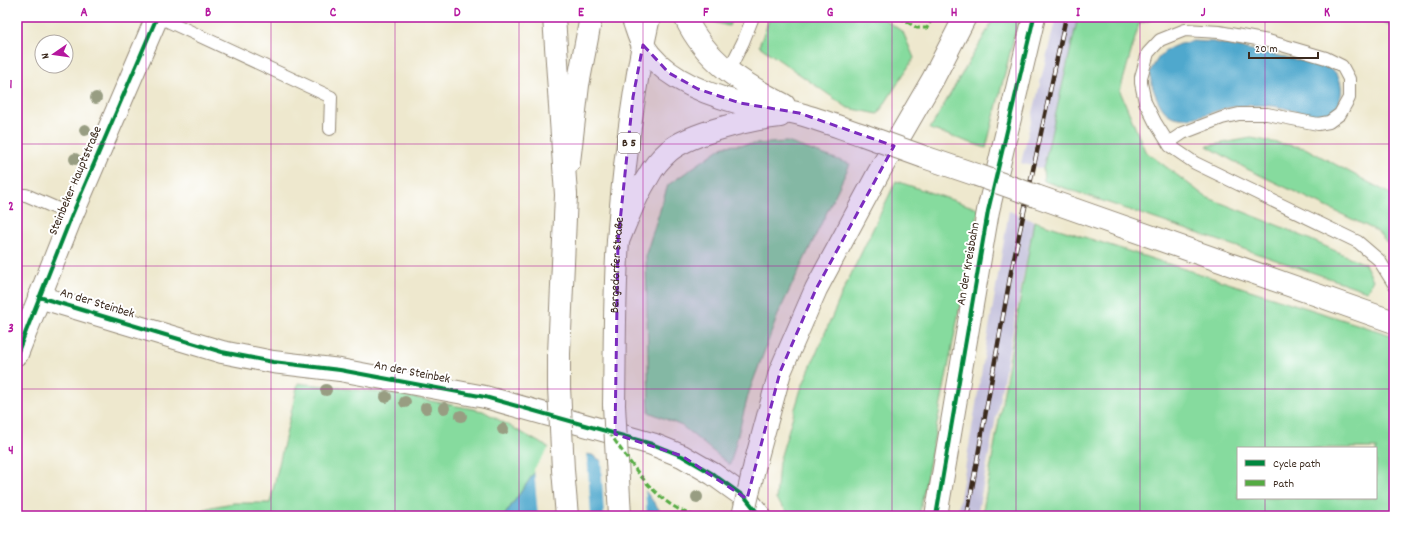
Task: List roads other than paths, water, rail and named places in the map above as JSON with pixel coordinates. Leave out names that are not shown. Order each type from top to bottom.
[{"type":"main road","name":"Steinbeker Hauptstraße","points":[[17,354],[72,215],[158,17]]},
{"type":"main road","points":[[554,17],[566,195]]},
{"type":"main road","points":[[567,516],[559,387],[559,354],[566,195],[578,85],[591,17]]},
{"type":"main road","points":[[632,17],[643,45],[657,63],[669,73],[698,89],[740,104],[799,114],[863,135],[1394,322]]},
{"type":"main road","name":"Bergedorfer Straße","points":[[620,516],[614,405],[618,241],[634,97],[649,17]]},
{"type":"main road","points":[[685,17],[690,27],[707,51],[728,72],[748,86],[799,114]]},
{"type":"main road","points":[[743,516],[780,372],[816,289],[879,172],[933,80],[965,17]]},
{"type":"main road","name":"An der Kreisbahn","points":[[936,516],[988,211],[1034,17]]},
{"type":"main road","points":[[618,241],[647,177],[658,162],[670,150],[683,142],[700,135],[735,125],[762,118],[799,114]]},
{"type":"main road","name":"An der Steinbek","points":[[39,297],[222,352],[274,362],[340,370],[485,397],[652,444],[682,456],[714,474],[745,497],[760,516]]},
{"type":"lane","points":[[158,17],[332,97],[330,129]]},
{"type":"lane","points":[[728,72],[743,42],[753,17]]},
{"type":"lane","points":[[1168,143],[1183,133],[1222,118],[1239,114],[1267,114],[1318,124],[1329,122],[1340,114],[1349,98],[1349,79],[1342,66],[1326,58],[1268,41],[1219,32],[1184,30],[1160,40],[1148,53],[1141,77],[1141,83],[1145,102],[1155,122],[1168,143],[1170,146],[1195,163],[1358,242],[1379,260],[1394,284]]},
{"type":"lane","points":[[17,195],[26,195],[72,215]]},
{"type":"water","points":[[1193,41],[1214,42],[1317,64],[1328,68],[1334,71],[1340,81],[1341,93],[1338,105],[1329,113],[1318,116],[1266,105],[1227,108],[1190,118],[1175,117],[1168,114],[1161,107],[1158,101],[1150,78],[1151,69],[1161,55],[1170,48]]},
{"type":"water","points":[[551,449],[592,455],[641,485],[664,516],[504,516]]},
{"type":"railway","points":[[967,516],[1011,272],[1066,17]]}]
